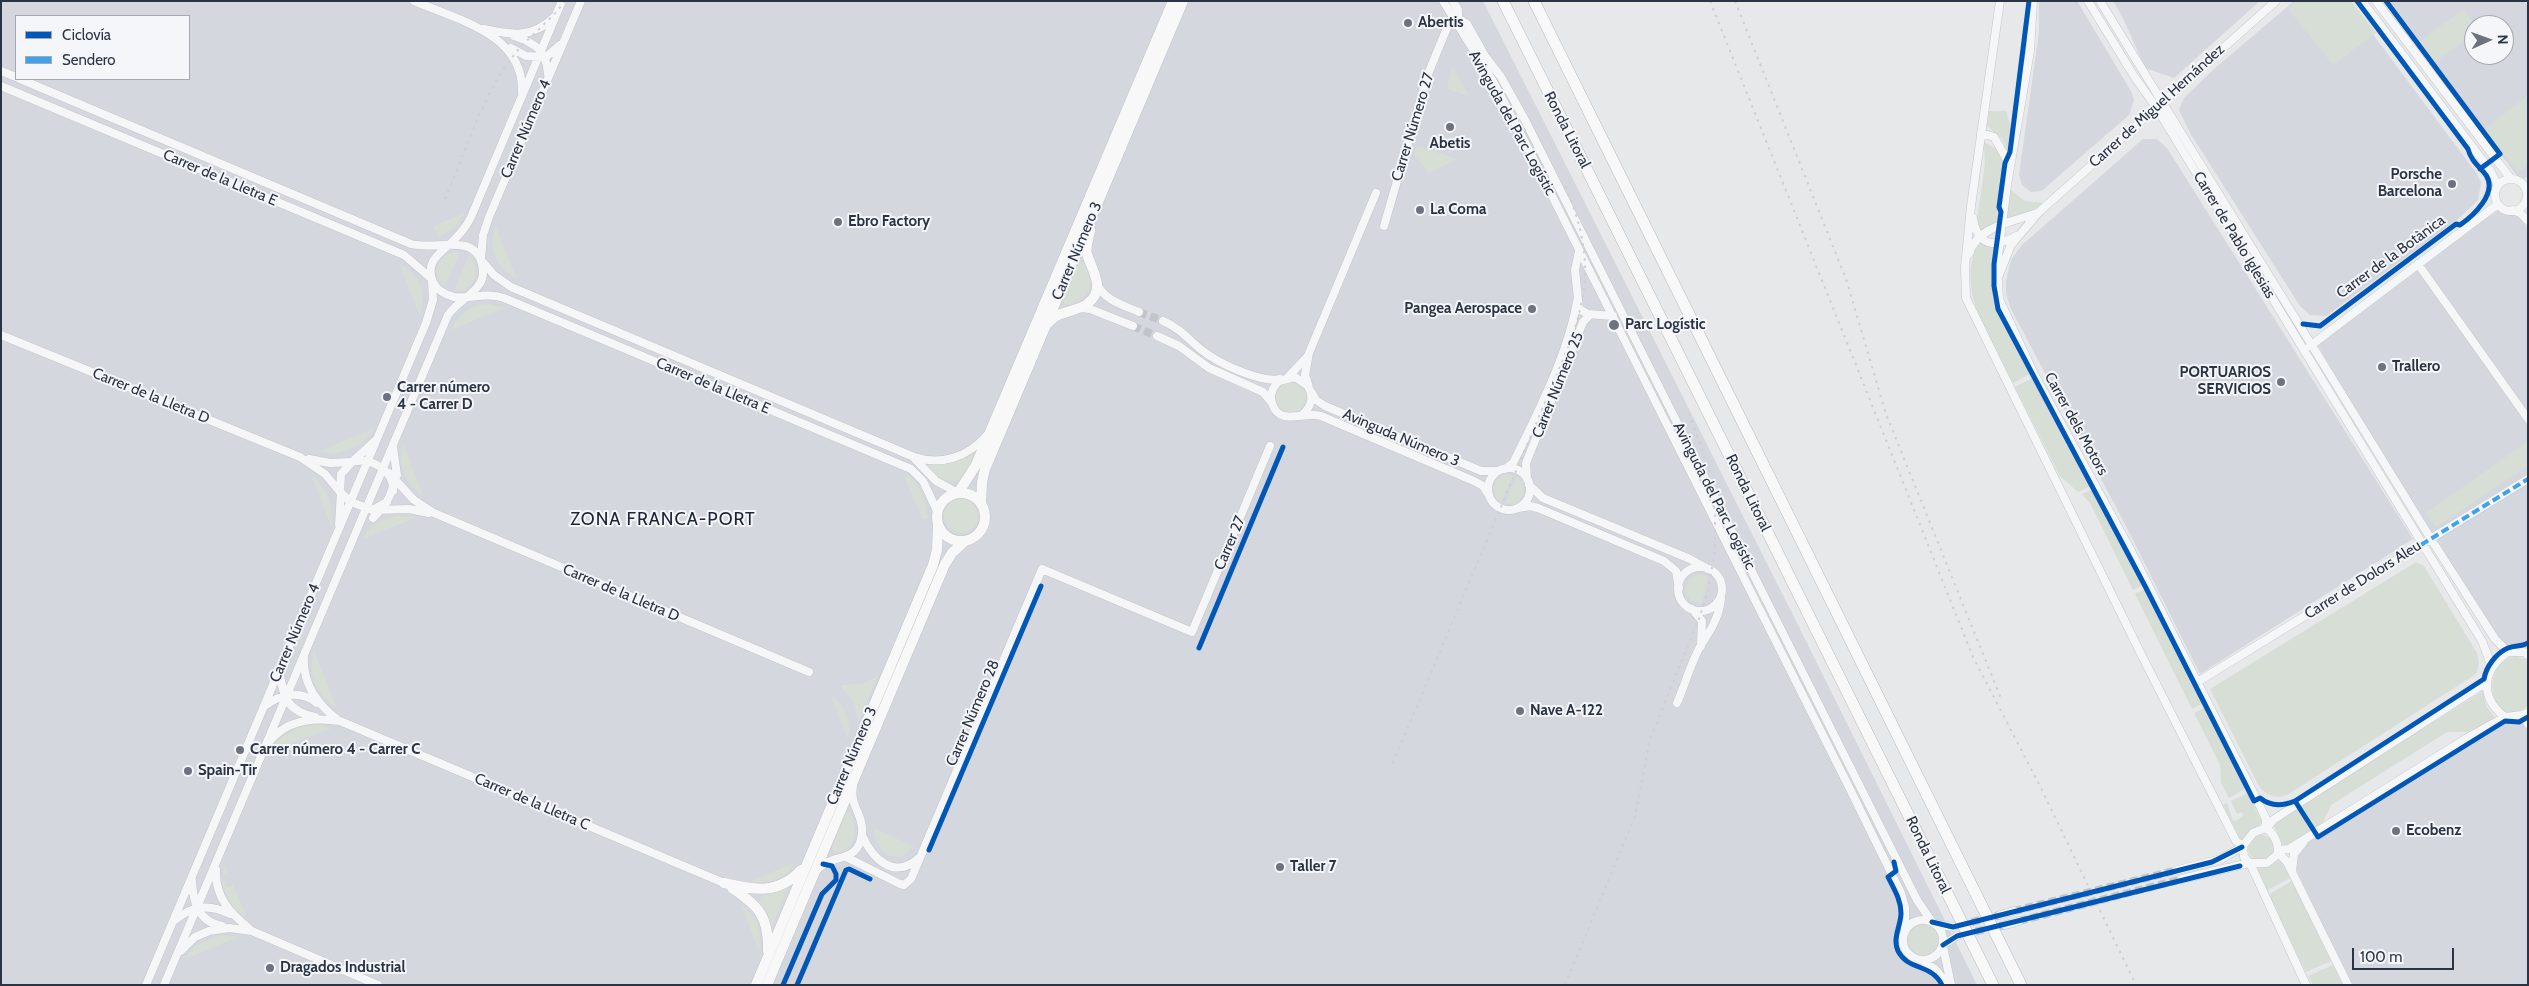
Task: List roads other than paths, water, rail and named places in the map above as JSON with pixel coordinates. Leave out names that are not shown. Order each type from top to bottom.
[{"type":"highway","name":"Ronda Litoral","points":[[1503,1],[1993,985]]},
{"type":"highway","name":"Ronda Litoral","points":[[1534,1],[2021,985]]},
{"type":"main road","name":"Carrer Número 3","points":[[958,493],[976,465],[1173,1]]},
{"type":"main road","name":"Carrer Número 3","points":[[981,504],[983,476],[1183,1]]},
{"type":"main road","points":[[1046,325],[1057,314],[1080,308],[1090,300],[1097,284],[1096,272],[1087,249],[1093,213]]},
{"type":"main road","points":[[958,493],[969,494],[981,504],[985,515],[984,526],[973,539],[965,541],[949,538],[938,526],[938,513],[942,503],[947,497],[958,493]]},
{"type":"main road","name":"Carrer Número 3","points":[[756,985],[933,564],[938,544],[938,526]]},
{"type":"main road","name":"Carrer Número 3","points":[[767,985],[945,564],[952,553],[965,541]]},
{"type":"main road","points":[[724,883],[757,890],[772,889],[795,876],[806,864]]},
{"type":"main road","points":[[724,883],[749,900],[760,911],[768,933],[768,956]]},
{"type":"street","points":[[414,1],[477,28],[521,54],[551,55],[565,39]]},
{"type":"street","name":"Carrer Número 4","points":[[449,245],[462,231],[471,217],[521,98],[542,55],[562,1]]},
{"type":"street","name":"Carrer Número 4","points":[[481,259],[483,235],[489,217],[581,1]]},
{"type":"street","name":"Avinguda del Parc Logístic","points":[[1443,1],[1456,19],[1494,83],[1613,316],[1897,886],[1905,907],[1905,932]]},
{"type":"street","name":"Avinguda del Parc Logístic","points":[[1453,1],[1458,10],[1456,19]]},
{"type":"street","name":"Avinguda del Parc Logístic","points":[[1457,1],[1537,144],[1913,891],[1934,923]]},
{"type":"street","points":[[2000,1],[1971,206],[1965,267],[1966,298],[2144,661],[2236,841],[2243,846],[2244,857],[2249,863],[2306,985]]},
{"type":"street","name":"Carrer dels Motors","points":[[2033,1],[2030,50],[2010,165],[2000,244],[1997,282],[2002,306],[2034,374],[2130,549],[2199,681],[2257,800],[2266,820],[2266,829]]},
{"type":"street","name":"Carrer de Pablo Iglesias","points":[[2088,1],[2134,76],[2159,104],[2313,344],[2430,539],[2495,639],[2508,652]]},
{"type":"street","name":"Carrer de Pablo Iglesias","points":[[2100,1],[2376,471],[2485,646],[2492,666]]},
{"type":"street","name":"Carrer de Miguel Hernández","points":[[1997,282],[2011,245],[2018,234],[2039,212],[2276,1]]},
{"type":"street","points":[[2362,1],[2490,170],[2498,186]]},
{"type":"street","points":[[2376,1],[2511,179]]},
{"type":"street","points":[[512,35],[537,29],[557,13]]},
{"type":"street","name":"Avinguda del Parc Logístic","points":[[1456,19],[1467,24],[1496,70]]},
{"type":"street","name":"Carrer Número 27","points":[[1384,226],[1407,139],[1428,74],[1449,23],[1456,19]]},
{"type":"street","points":[[477,28],[512,35],[530,42],[542,55],[549,76]]},
{"type":"street","points":[[507,46],[521,72],[521,98]]},
{"type":"street","points":[[1,71],[15,77]]},
{"type":"street","name":"Carrer de la Lletra E","points":[[22,80],[411,244],[426,248],[449,245]]},
{"type":"street","name":"Carrer de la Lletra E","points":[[1,86],[404,255],[432,279]]},
{"type":"street","points":[[1981,133],[1994,137],[2010,165]]},
{"type":"street","points":[[2513,210],[2521,207],[2527,200],[2526,183],[2511,179],[2505,180],[2498,186],[2495,194],[2498,204],[2502,208],[2520,213],[2528,221]]},
{"type":"street","name":"Carrer Número 27","points":[[1310,389],[1305,375],[1309,353],[1376,193]]},
{"type":"street","points":[[2305,350],[2498,204]]},
{"type":"street","points":[[1971,206],[1979,236],[1989,243],[2000,244]]},
{"type":"street","name":"Carrer de Miguel Hernández","points":[[1979,236],[2039,212]]},
{"type":"street","name":"Carrer de Miguel Hernández","points":[[2000,244],[2018,234]]},
{"type":"street","points":[[1965,267],[1971,247],[1979,236]]},
{"type":"street","points":[[460,244],[469,247],[481,259],[484,273],[481,281],[474,291],[464,297],[446,294],[435,286],[432,279],[434,258],[449,245],[460,244]]},
{"type":"street","points":[[1578,247],[1579,257],[1575,270],[1577,301],[1580,310],[1590,315]]},
{"type":"street","name":"Carrer de la Lletra E","points":[[481,259],[494,275],[511,287],[927,461],[952,459],[973,448],[992,427]]},
{"type":"street","points":[[2418,264],[2528,418]]},
{"type":"street","name":"Carrer Número 4","points":[[146,985],[429,315],[433,300],[432,279]]},
{"type":"street","points":[[1097,284],[1101,292],[1111,300],[1139,312]]},
{"type":"street","name":"Carrer de la Lletra E","points":[[464,297],[492,295],[504,298],[911,469],[923,481],[938,513]]},
{"type":"street","name":"Carrer Número 4","points":[[164,985],[354,534],[370,512],[389,471],[394,442],[448,315],[464,297]]},
{"type":"street","name":"Carrer Número 25","points":[[1501,470],[1511,465],[1517,455],[1560,356],[1572,323],[1577,301]]},
{"type":"street","points":[[1080,308],[1090,308],[1133,326]]},
{"type":"street","name":"Carrer Número 25","points":[[1528,482],[1526,463],[1583,322],[1590,315],[1613,316]]},
{"type":"street","points":[[1157,336],[1179,346],[1209,368],[1260,390],[1284,417],[1291,418],[1302,415],[1310,404],[1310,389],[1300,379],[1286,378],[1266,381],[1214,359],[1182,331],[1163,322]]},
{"type":"street","name":"Carrer de la Lletra D","points":[[1,334],[300,457],[330,463],[368,462],[389,471],[414,500],[434,513],[809,672]]},
{"type":"street","name":"Carrer Número 27","points":[[1286,378],[1309,353]]},
{"type":"street","points":[[1272,404],[1272,391],[1279,381],[1286,378]]},
{"type":"street","name":"Avinguda Número 3","points":[[1310,389],[1316,400],[1325,406],[1479,471],[1489,473],[1501,470]]},
{"type":"street","name":"Avinguda Número 3","points":[[1302,415],[1313,414],[1321,416],[1474,481],[1483,486],[1489,495]]},
{"type":"street","points":[[339,528],[340,474],[377,438]]},
{"type":"street","points":[[392,491],[392,479],[389,471],[394,442]]},
{"type":"street","name":"Carrer Número 28","points":[[846,857],[876,874],[904,884],[911,880],[1042,569],[1192,632],[1270,446]]},
{"type":"street","name":"Carrer de la Lletra E","points":[[907,454],[919,462],[936,481],[958,493]]},
{"type":"street","name":"Carrer de la Lletra D","points":[[300,457],[325,474],[350,502],[370,512],[387,507],[434,513]]},
{"type":"street","points":[[2376,471],[2386,464]]},
{"type":"street","points":[[1677,703],[1701,646],[1709,636],[1718,614],[1722,592],[1720,580],[1708,569],[1690,559],[1543,498],[1517,470],[1501,470],[1490,481],[1489,495],[1497,506],[1511,510],[1530,506],[1538,508],[1672,565],[1676,572],[1682,600],[1702,621],[1701,646]]},
{"type":"street","points":[[389,471],[401,486]]},
{"type":"street","name":"Carrer de Dolors Aleu","points":[[2199,681],[2528,479]]},
{"type":"street","points":[[387,507],[395,480]]},
{"type":"street","points":[[1518,508],[1528,498],[1528,482]]},
{"type":"street","points":[[2391,494],[2401,489]]},
{"type":"street","points":[[354,534],[370,512]]},
{"type":"street","points":[[1679,588],[1686,572],[1697,568],[1708,569]]},
{"type":"street","points":[[1690,608],[1702,611],[1712,608],[1722,592]]},
{"type":"street","points":[[305,652],[305,668],[309,686],[325,715]]},
{"type":"street","points":[[2505,718],[2496,710],[2489,699],[2487,682],[2492,666],[2508,652],[2526,652]]},
{"type":"street","points":[[279,671],[286,696],[298,712],[325,715]]},
{"type":"street","points":[[2178,870],[2220,859],[2243,846],[2253,833],[2266,829],[2273,820],[2487,682]]},
{"type":"street","points":[[264,707],[274,699],[286,696]]},
{"type":"street","name":"Carrer de la Lletra C","points":[[286,696],[308,698],[325,715],[724,883]]},
{"type":"street","points":[[2182,879],[2249,863],[2267,863],[2278,851],[2289,849],[2467,738],[2505,718],[2525,714],[2528,724]]},
{"type":"street","points":[[265,746],[288,726],[325,715]]},
{"type":"street","points":[[814,873],[823,864],[846,857],[857,849],[862,836],[862,824],[852,799],[854,779]]},
{"type":"street","points":[[2266,829],[2272,834],[2278,851],[2292,873],[2348,985]]},
{"type":"street","points":[[862,836],[873,856],[890,866],[909,865],[921,856]]},
{"type":"street","points":[[2292,873],[2294,854],[2309,836]]},
{"type":"street","points":[[216,865],[217,883],[221,898],[234,916]]},
{"type":"street","points":[[192,877],[193,894],[197,908],[208,922],[229,928],[252,931],[378,985]]},
{"type":"street","points":[[172,923],[184,913],[197,908],[216,907],[234,916],[252,931]]},
{"type":"street","points":[[2000,914],[2014,911]]},
{"type":"street","points":[[1950,985],[1939,972],[1915,958],[1906,950],[1905,932],[1908,926],[1916,921],[1953,927]]},
{"type":"street","points":[[2005,924],[2019,921]]},
{"type":"street","points":[[1934,923],[1943,936],[1950,985]]},
{"type":"street","points":[[177,956],[195,937],[209,931],[229,928]]},
{"type":"street","points":[[1921,960],[1933,958],[1943,945],[1957,936]]},
{"type":"tunnel","points":[[1139,312],[1163,321]]},
{"type":"tunnel","points":[[1133,326],[1157,336]]},
{"type":"tunnel","points":[[2014,911],[2178,870]]},
{"type":"tunnel","points":[[2019,921],[2182,879]]},
{"type":"tunnel","points":[[1960,925],[2000,915]]},
{"type":"tunnel","points":[[1964,934],[2005,925]]},
{"type":"railway","points":[[445,199],[474,127],[500,75],[516,52],[565,1]]},
{"type":"railway","points":[[1710,1],[1973,657],[2040,786],[2136,985]]},
{"type":"railway","points":[[1735,1],[1846,279],[1886,414],[2002,701]]},
{"type":"railway","points":[[1393,763],[1574,331],[1584,288],[1585,268],[1579,227],[1573,205],[1563,181]]},
{"type":"railway","points":[[1565,985],[1635,816],[1650,739],[1699,619],[1708,591],[1715,550],[1715,506],[1709,470],[1688,410]]},
{"type":"place","name":"Abertis","points":[[1408,23]]},
{"type":"place","name":"Abetis","points":[[1450,127]]},
{"type":"place","name":"Porsche Barcelona","points":[[2452,184]]},
{"type":"place","name":"La Coma","points":[[1420,210]]},
{"type":"place","name":"Ebro Factory","points":[[838,222]]},
{"type":"place","name":"Pangea Aerospace","points":[[1532,309]]},
{"type":"place","name":"Parc Logístic","points":[[1614,325]]},
{"type":"place","name":"Trallero","points":[[2382,367]]},
{"type":"place","name":"PORTUARIOS SERVICIOS","points":[[2281,382]]},
{"type":"place","name":"Carrer número 4 - Carrer D","points":[[387,397]]},
{"type":"place","name":"Nave A-122","points":[[1520,711]]},
{"type":"place","name":"Carrer número 4 - Carrer C","points":[[240,750]]},
{"type":"place","name":"Spain-Tir","points":[[188,771]]},
{"type":"place","name":"Ecobenz","points":[[2396,831]]},
{"type":"place","name":"Taller 7","points":[[1280,867]]},
{"type":"place","name":"Dragados Industrial","points":[[270,968]]},
{"type":"district","name":"ZONA FRANCA-PORT","points":[[663,520]]}]
